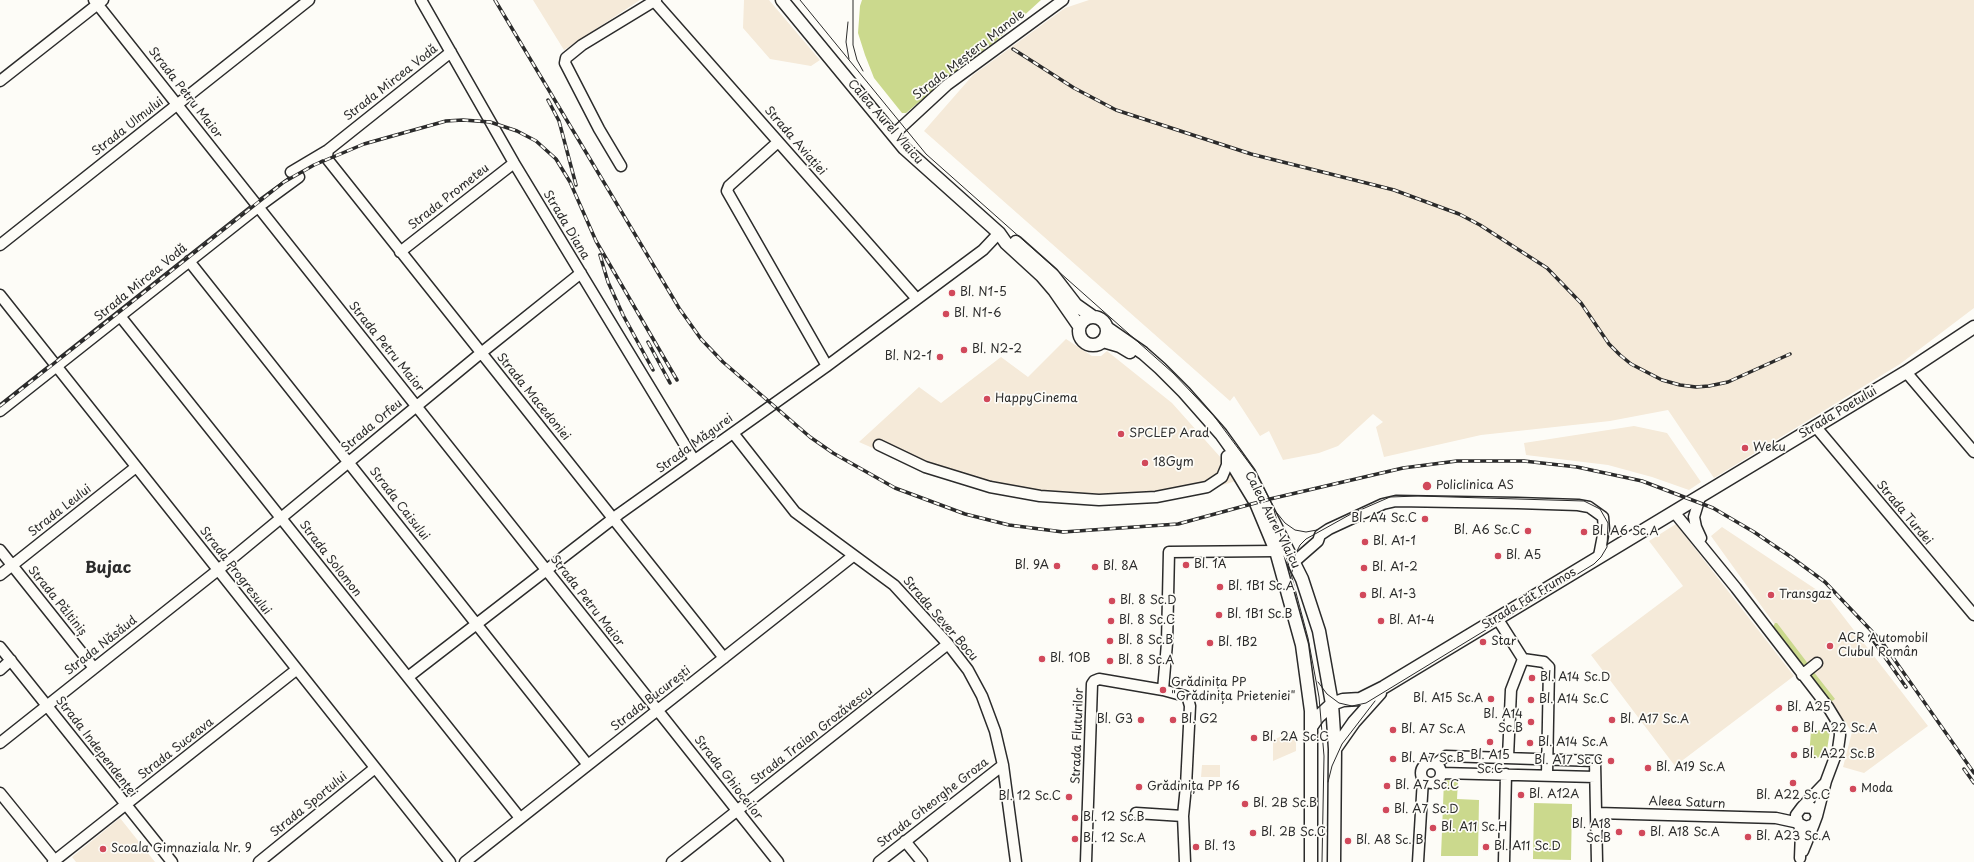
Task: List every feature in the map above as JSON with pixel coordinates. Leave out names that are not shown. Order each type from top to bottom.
[{"type":"main road","name":"Calea Aurel Vlaicu","points":[[782,0],[911,155],[999,233],[1006,243],[1049,283],[1079,326],[1079,337],[1084,343],[1094,346],[1103,341],[1126,349],[1142,362],[1184,404],[1228,456],[1243,479],[1256,503],[1276,551],[1302,645],[1309,693],[1311,728],[1310,862]]},
{"type":"main road","name":"Calea Aurel Vlaicu","points":[[999,233],[1006,234],[1039,262],[1057,279],[1076,305],[1093,317],[1103,321],[1107,328],[1143,353],[1160,368],[1184,392],[1220,434],[1249,473],[1294,562],[1307,593],[1319,631],[1332,704],[1335,749],[1334,862]]},
{"type":"main road","points":[[1079,326],[1085,319],[1093,317]]},
{"type":"main road","name":"Strada Poetului","points":[[1674,512],[1906,372],[1974,327]]},
{"type":"main road","points":[[1103,341],[1107,335],[1107,328]]},
{"type":"main road","name":"Strada Făt Frumos","points":[[1332,704],[1343,700],[1360,699],[1384,687],[1674,512]]},
{"type":"main road","name":"Strada Făt Frumos","points":[[1335,749],[1354,722],[1384,687]]},
{"type":"main road","points":[[1311,728],[1318,717],[1332,704]]},
{"type":"street","name":"Strada Ulmului","points":[[0,245],[309,0]]},
{"type":"street","name":"Strada Diana","points":[[421,0],[514,163],[694,460]]},
{"type":"street","name":"Strada Meșteru Manole","points":[[893,135],[947,85],[1063,0]]},
{"type":"street","name":"Strada Petru Maior","points":[[98,1],[177,105],[658,710]]},
{"type":"street","points":[[0,81],[98,1]]},
{"type":"street","name":"Strada Aviației","points":[[655,1],[916,299]]},
{"type":"street","points":[[621,166],[599,129],[565,63],[566,58],[582,45],[655,1]]},
{"type":"street","name":"Strada Mircea Vodă","points":[[0,411],[258,207],[295,174],[328,150],[451,52]]},
{"type":"street","points":[[778,142],[729,186],[727,192],[827,366]]},
{"type":"street","name":"Strada Macedoniei","points":[[328,150],[328,160],[724,658]]},
{"type":"street","name":"Strada Prometeu","points":[[400,252],[514,163]]},
{"type":"street","name":"Strada Măgurei","points":[[408,677],[613,519],[827,366],[983,250],[999,233]]},
{"type":"street","name":"Strada Caisului","points":[[189,261],[588,765]]},
{"type":"street","name":"Strada Orfeu","points":[[218,570],[416,406],[581,273]]},
{"type":"street","name":"Strada Progresului","points":[[0,295],[296,670],[450,862]]},
{"type":"street","name":"Strada Solomon","points":[[120,316],[520,818]]},
{"type":"street","points":[[1906,372],[1974,452]]},
{"type":"street","name":"Strada Turdei","points":[[1815,426],[1974,615]]},
{"type":"street","name":"Strada Sever Bocu","points":[[733,433],[795,512],[899,590],[948,644],[968,670],[990,715],[1003,765],[1016,862]]},
{"type":"street","points":[[879,445],[925,467],[969,482],[1013,492],[1066,499],[1099,500],[1156,497],[1207,487],[1222,477],[1227,465],[1228,456]]},
{"type":"street","name":"Strada Leului","points":[[0,575],[136,467]]},
{"type":"street","points":[[1222,477],[1243,479]]},
{"type":"street","points":[[1700,497],[1695,512],[1695,523],[1709,554]]},
{"type":"street","points":[[1294,562],[1318,541],[1323,532],[1383,504],[1396,501],[1578,505],[1595,510],[1602,517],[1604,530],[1599,556]]},
{"type":"street","points":[[1674,512],[1709,554],[1828,707],[1840,730],[1838,749],[1826,781],[1815,820],[1799,860]]},
{"type":"street","name":"Strada Păltiniș","points":[[0,550],[94,668]]},
{"type":"street","points":[[1163,690],[1169,552],[1276,551]]},
{"type":"street","name":"Strada București","points":[[465,862],[853,556]]},
{"type":"street","name":"Strada Năsăud","points":[[0,743],[218,570]]},
{"type":"street","points":[[1497,618],[1523,659],[1544,662],[1549,667],[1547,775]]},
{"type":"street","name":"Strada Traian Grozăvescu","points":[[672,862],[948,644]]},
{"type":"street","name":"Strada Independenței","points":[[0,647],[172,862]]},
{"type":"street","points":[[1508,757],[1511,690],[1523,659]]},
{"type":"street","points":[[0,670],[10,660]]},
{"type":"street","points":[[1802,675],[1817,663]]},
{"type":"street","name":"Strada Suceava","points":[[55,862],[296,670]]},
{"type":"street","name":"Strada Fluturilor","points":[[1086,862],[1092,689],[1094,680],[1120,682],[1163,690],[1185,696],[1188,699],[1190,706],[1186,786],[1182,816]]},
{"type":"street","name":"Strada Ghioceilor","points":[[658,710],[778,862]]},
{"type":"street","points":[[1436,764],[1446,756],[1548,758],[1595,761],[1597,862]]},
{"type":"street","points":[[1418,862],[1423,779],[1421,773],[1423,767],[1430,763],[1436,764],[1439,767],[1442,773],[1440,779],[1435,783],[1428,783],[1423,779]]},
{"type":"street","name":"Strada Gheorghe Groza","points":[[879,862],[1003,765]]},
{"type":"street","name":"Strada Sportului","points":[[259,862],[375,768]]},
{"type":"street","points":[[1442,773],[1596,777]]},
{"type":"street","points":[[1504,862],[1506,774]]},
{"type":"street","points":[[1799,860],[1801,838],[1796,815],[1826,781]]},
{"type":"street","points":[[0,793],[55,862]]},
{"type":"street","points":[[1801,808],[1812,808],[1815,820]]},
{"type":"street","name":"Aleea Saturn","points":[[1776,818],[1801,808]]},
{"type":"street","points":[[1136,813],[1182,816],[1185,862]]},
{"type":"street","name":"Aleea Saturn","points":[[1597,813],[1776,818],[1799,824]]},
{"type":"street","points":[[1799,824],[1806,827],[1815,820]]},
{"type":"street","points":[[905,841],[922,862]]},
{"type":"shaded area","points":[[533,0],[640,0],[564,50]]},
{"type":"shaded area","points":[[744,0],[769,0],[820,60],[811,66],[770,59],[743,28]]},
{"type":"shaded area","points":[[1089,0],[1974,0],[1974,308],[1900,364],[1714,478],[1668,410],[1610,421],[1481,435],[1384,457],[1376,427],[1383,422],[1373,414],[1338,446],[1319,453],[1283,460],[1269,431],[1260,436],[1234,396],[1230,401],[924,131],[973,75],[1065,8]]},
{"type":"shaded area","points":[[1066,339],[1092,356],[1101,356],[1107,351],[1172,403],[1222,459],[1236,481],[1199,492],[1041,500],[1007,496],[929,473],[859,442],[919,387],[941,403],[1001,357],[1028,377]]},
{"type":"shaded area","points":[[1634,426],[1667,433],[1701,482],[1689,490],[1652,477],[1608,465],[1526,455],[1524,443]]},
{"type":"shaded area","points":[[1676,524],[1794,676],[1675,766],[1591,655],[1683,586],[1649,541]]},
{"type":"shaded area","points":[[1722,527],[1829,598],[1928,726],[1864,773],[1843,767],[1852,732],[1711,536]]},
{"type":"shaded area","points":[[1296,730],[1296,751],[1273,761],[1273,740]]},
{"type":"shaded area","points":[[1202,765],[1220,765],[1220,777],[1201,777]]},
{"type":"shaded area","points":[[120,818],[155,862],[76,862],[72,857]]},
{"type":"green space","points":[[862,0],[1041,0],[996,41],[963,65],[906,113],[902,113],[874,78],[865,55],[858,33],[860,6]]},
{"type":"green space","points":[[1775,623],[1777,623],[1809,665],[1804,668],[1773,627]]},
{"type":"green space","points":[[1813,671],[1835,699],[1830,702],[1809,675]]},
{"type":"green space","points":[[1811,730],[1830,731],[1826,756],[1809,759]]},
{"type":"green space","points":[[1444,780],[1458,781],[1457,799],[1479,800],[1478,856],[1441,856]]},
{"type":"green space","points":[[1534,803],[1572,804],[1571,860],[1533,859]]},
{"type":"tram line","points":[[800,0],[926,154],[1173,373],[1214,416],[1255,471],[1273,506],[1308,638],[1319,697],[1324,756],[1322,862]]},
{"type":"tram line","points":[[853,0],[853,45],[857,60],[863,71]]},
{"type":"tram line","points":[[848,22],[846,42],[849,59]]},
{"type":"tram line","points":[[1292,572],[1295,555],[1300,545],[1306,539],[1351,514],[1390,497],[1418,496],[1584,501],[1600,509],[1608,523],[1607,547],[1601,557],[1594,564],[1366,703],[1352,706],[1339,703],[1327,694],[1318,682]]},
{"type":"tram line","points":[[1277,513],[1285,523],[1295,530],[1306,532],[1317,530]]},
{"type":"tram line","points":[[1328,782],[1332,766],[1342,744],[1375,701]]},
{"type":"railway","points":[[495,0],[679,308],[701,339],[723,362],[810,437],[833,453],[895,488],[965,514],[1009,525],[1063,532],[1178,524],[1270,499],[1403,468],[1457,461],[1524,461],[1577,467],[1642,481],[1713,508],[1754,532],[1825,582],[1882,642],[1974,773]]},
{"type":"railway","points":[[1013,49],[1074,88],[1116,110],[1251,154],[1394,190],[1459,214],[1480,225],[1547,268],[1581,303],[1609,344],[1620,355],[1631,364],[1662,380],[1680,385],[1696,387],[1709,386],[1728,382],[1790,354]]},
{"type":"railway","points":[[548,100],[559,121],[576,185]]},
{"type":"railway","points":[[0,406],[284,182],[314,165],[364,144],[446,121],[463,120],[490,122],[517,131],[536,141],[556,159],[570,182],[596,241],[677,380]]},
{"type":"railway","points":[[600,255],[608,282],[623,315],[653,370]]},
{"type":"railway","points":[[648,342],[670,383]]},
{"type":"railway","points":[[1870,636],[1906,687]]},
{"type":"railway","points":[[1964,769],[1974,783]]},
{"type":"place","name":"Bl. N1-5","points":[[952,293]]},
{"type":"place","name":"Bl. N1-6","points":[[946,314]]},
{"type":"place","name":"Bl. N2-2","points":[[964,350]]},
{"type":"place","name":"Bl. N2-1","points":[[940,357]]},
{"type":"place","name":"HappyCinema","points":[[987,399]]},
{"type":"place","name":"SPCLEP Arad","points":[[1121,434]]},
{"type":"place","name":"Weku","points":[[1745,448]]},
{"type":"place","name":"18Gym","points":[[1145,463]]},
{"type":"place","name":"Policlinica AS","points":[[1427,486]]},
{"type":"place","name":"Bl. A4 Sc.C","points":[[1425,519]]},
{"type":"place","name":"Bl. A6 Sc.C","points":[[1528,531]]},
{"type":"place","name":"Bl. A6 Sc.A","points":[[1584,532]]},
{"type":"place","name":"Bl. A1-1","points":[[1365,542]]},
{"type":"place","name":"Bl. A5","points":[[1498,556]]},
{"type":"place","name":"Bl. 1A","points":[[1186,565]]},
{"type":"place","name":"Bl. 9A","points":[[1057,566]]},
{"type":"place","name":"Bl. 8A","points":[[1095,567]]},
{"type":"place","name":"Bl. A1-2","points":[[1364,568]]},
{"type":"place","name":"Bl. 1B1 Sc.A","points":[[1220,587]]},
{"type":"place","name":"Bl. A1-3","points":[[1363,595]]},
{"type":"place","name":"Transgaz","points":[[1771,595]]},
{"type":"place","name":"Bl. 8 Sc.D","points":[[1112,601]]},
{"type":"place","name":"Bl. 1B1 Sc.B","points":[[1219,615]]},
{"type":"place","name":"Bl. 8 Sc.C","points":[[1111,621]]},
{"type":"place","name":"Bl. A1-4","points":[[1381,621]]},
{"type":"place","name":"Bl. 8 Sc.B","points":[[1110,641]]},
{"type":"place","name":"Star","points":[[1483,642]]},
{"type":"place","name":"Bl. 1B2","points":[[1210,643]]},
{"type":"place","name":"ACR Automobil Clubul Român","points":[[1830,646]]},
{"type":"place","name":"Bl. 10B","points":[[1042,659]]},
{"type":"place","name":"Bl. 8 Sc.A","points":[[1110,661]]},
{"type":"place","name":"Bl. A14 Sc.D","points":[[1532,678]]},
{"type":"place","name":"Grădinița PP \"Grădinița Prieteniei\"","points":[[1163,690]]},
{"type":"place","name":"Bl. A15 Sc.A","points":[[1491,699]]},
{"type":"place","name":"Bl. A14 Sc.C","points":[[1531,700]]},
{"type":"place","name":"Bl. A25","points":[[1779,708]]},
{"type":"place","name":"Bl. G3","points":[[1141,720]]},
{"type":"place","name":"Bl. G2","points":[[1173,720]]},
{"type":"place","name":"Bl. A17 Sc.A","points":[[1612,720]]},
{"type":"place","name":"Bl. A14 Sc.B","points":[[1531,722]]},
{"type":"place","name":"Bl. A22 Sc.A","points":[[1795,729]]},
{"type":"place","name":"Bl. A7 Sc.A","points":[[1393,730]]},
{"type":"place","name":"Bl. 2A Sc.C","points":[[1254,738]]},
{"type":"place","name":"Bl. A15 Sc.C","points":[[1490,742]]},
{"type":"place","name":"Bl. A14 Sc.A","points":[[1530,743]]},
{"type":"place","name":"Bl. A22 Sc.B","points":[[1794,755]]},
{"type":"place","name":"Bl. A7 Sc.B","points":[[1393,759]]},
{"type":"place","name":"Bl. A17 Sc.C","points":[[1611,761]]},
{"type":"place","name":"Bl. A19 Sc.A","points":[[1648,768]]},
{"type":"place","name":"Bl. A22 Sc.C","points":[[1793,783]]},
{"type":"place","name":"Bl. A7 Sc.C","points":[[1387,786]]},
{"type":"place","name":"Grădinița PP 16","points":[[1139,787]]},
{"type":"place","name":"Moda","points":[[1853,789]]},
{"type":"place","name":"Bl. A12A","points":[[1521,795]]},
{"type":"place","name":"Bl. 12 Sc.C","points":[[1069,797]]},
{"type":"place","name":"Bl. 2B Sc.B","points":[[1245,804]]},
{"type":"place","name":"Bl. A7 Sc.D","points":[[1386,810]]},
{"type":"place","name":"Bl. 12 Sc.B","points":[[1075,818]]},
{"type":"place","name":"Bl. A11 Sc.H","points":[[1433,828]]},
{"type":"place","name":"Bl. A18 Sc.B","points":[[1619,832]]},
{"type":"place","name":"Bl. 2B Sc.C","points":[[1253,833]]},
{"type":"place","name":"Bl. A18 Sc.A","points":[[1642,833]]},
{"type":"place","name":"Bl. A23 Sc.A","points":[[1748,837]]},
{"type":"place","name":"Bl. 12 Sc.A","points":[[1075,839]]},
{"type":"place","name":"Bl. A8 Sc. B","points":[[1348,841]]},
{"type":"place","name":"Bl. 13","points":[[1196,847]]},
{"type":"place","name":"Bl. A11 Sc.D","points":[[1486,847]]},
{"type":"place","name":"Scoala Gimnaziala Nr. 9","points":[[103,849]]},
{"type":"district","name":"Bujac","points":[[108,569]]}]
